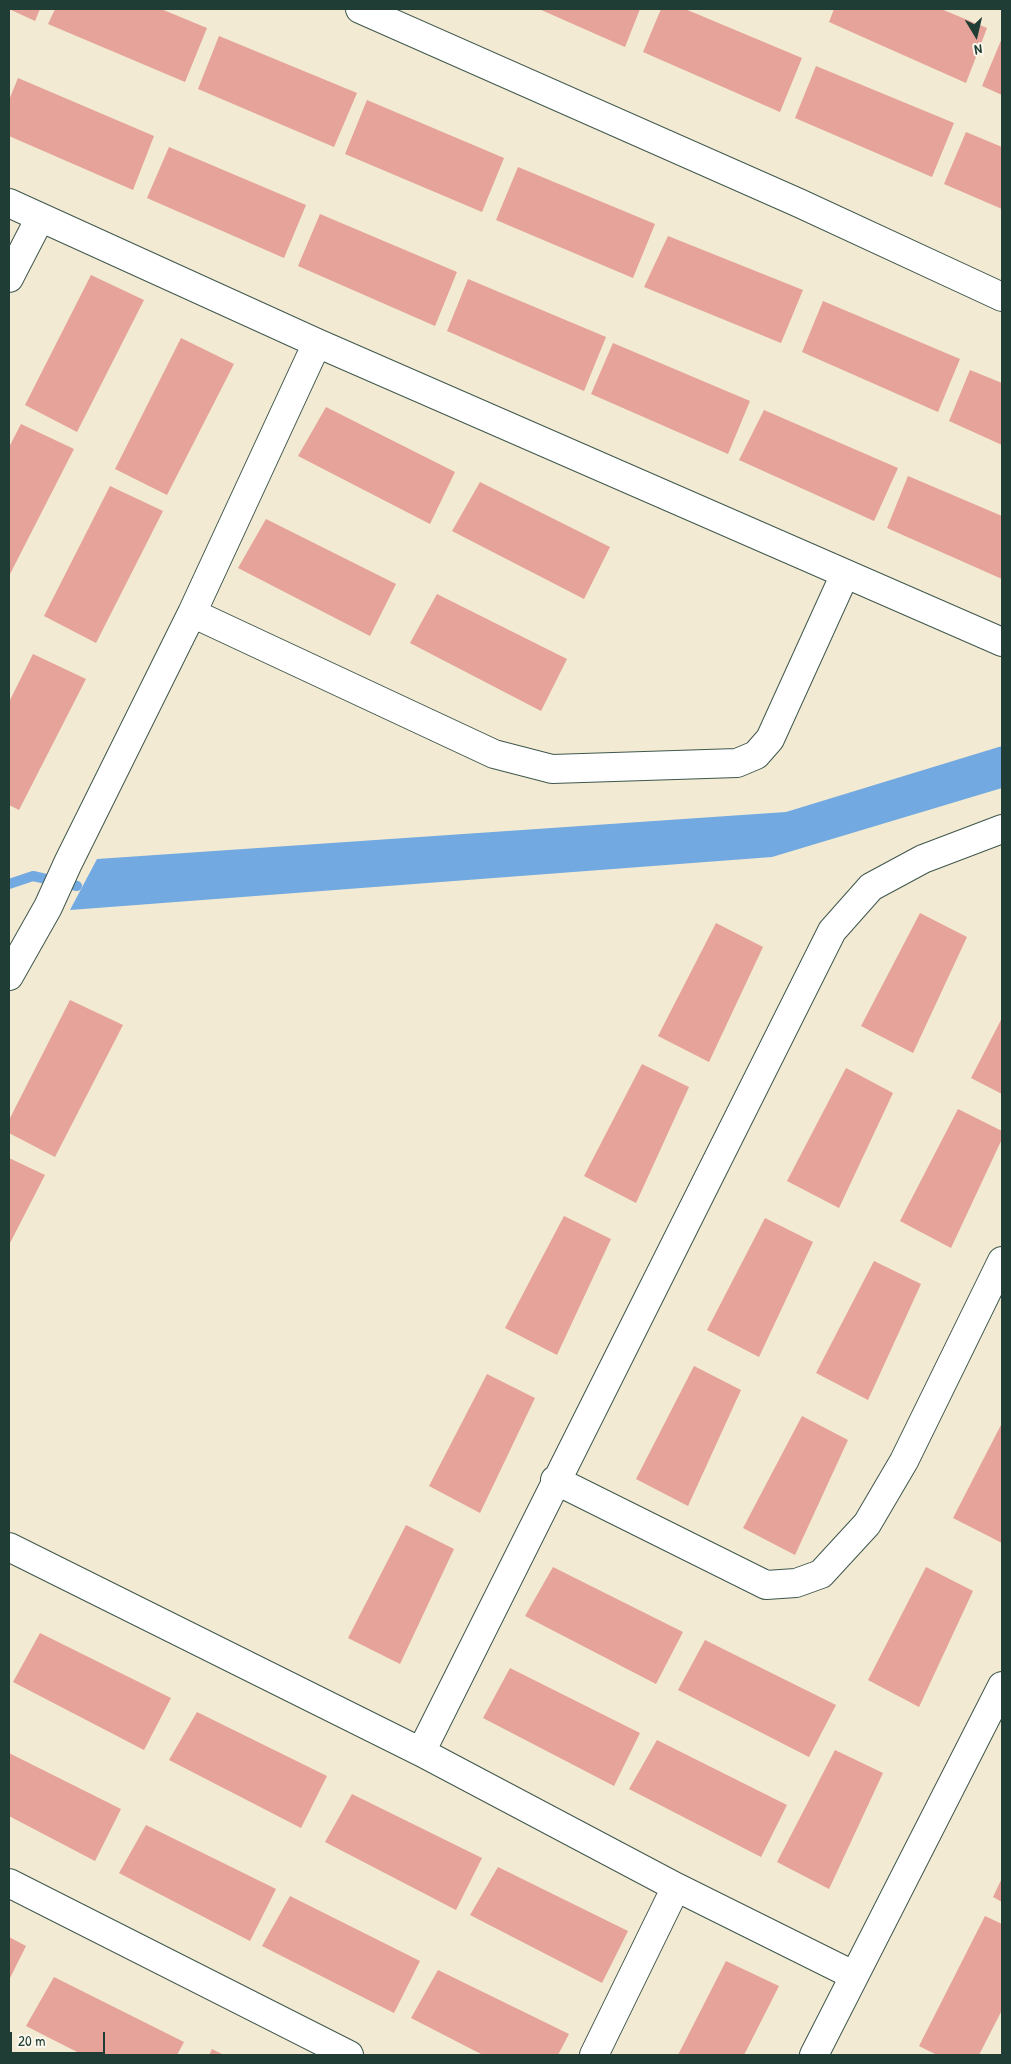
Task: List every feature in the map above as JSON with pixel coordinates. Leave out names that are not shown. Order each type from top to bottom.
[{"type":"street","points":[[360,9],[799,203],[1002,298]]},
{"type":"street","points":[[9,203],[317,344],[1002,642]]},
{"type":"street","points":[[9,278],[40,218]]},
{"type":"street","points":[[9,976],[48,907],[192,613],[317,344]]},
{"type":"street","points":[[192,613],[494,754],[552,769],[737,763],[756,755],[770,740],[845,574]]},
{"type":"street","points":[[421,1752],[555,1480],[832,931],[871,886],[923,860],[1002,829]]},
{"type":"street","points":[[555,1480],[766,1585],[796,1583],[821,1574],[867,1524],[904,1461],[1002,1261]]},
{"type":"street","points":[[9,1547],[421,1752],[676,1887],[854,1976]]},
{"type":"street","points":[[814,2055],[1000,1697]]},
{"type":"street","points":[[9,1883],[349,2055]]},
{"type":"street","points":[[594,2055],[676,1887]]},
{"type":"water","points":[[1002,746],[1002,788],[772,857],[70,910],[97,859],[786,812]]},
{"type":"building","points":[[9,9],[40,9],[35,21]]},
{"type":"building","points":[[55,9],[161,9],[207,28],[185,82],[48,24]]},
{"type":"building","points":[[539,9],[640,9],[625,47]]},
{"type":"building","points":[[661,9],[685,9],[802,58],[780,112],[643,52]]},
{"type":"building","points":[[834,9],[941,9],[987,28],[966,83],[829,22]]},
{"type":"building","points":[[219,36],[357,93],[334,147],[198,89]]},
{"type":"building","points":[[1002,38],[1002,95],[982,86]]},
{"type":"building","points":[[816,66],[954,123],[932,177],[795,118]]},
{"type":"building","points":[[18,78],[154,136],[133,190],[9,136],[9,100]]},
{"type":"building","points":[[367,100],[504,158],[482,212],[345,154]]},
{"type":"building","points":[[966,132],[1002,147],[1002,209],[944,184]]},
{"type":"building","points":[[169,147],[306,205],[284,258],[147,198]]},
{"type":"building","points":[[518,167],[655,224],[633,278],[496,220]]},
{"type":"building","points":[[320,214],[457,272],[435,326],[298,266]]},
{"type":"building","points":[[668,236],[803,290],[781,343],[644,287]]},
{"type":"building","points":[[91,275],[144,300],[77,432],[25,405]]},
{"type":"building","points":[[468,279],[606,337],[584,391],[447,331]]},
{"type":"building","points":[[823,301],[960,359],[938,412],[802,352]]},
{"type":"building","points":[[181,338],[234,364],[167,495],[115,469]]},
{"type":"building","points":[[613,343],[750,401],[728,454],[591,394]]},
{"type":"building","points":[[970,370],[1002,383],[1002,445],[949,421]]},
{"type":"building","points":[[326,407],[455,472],[430,524],[298,456]]},
{"type":"building","points":[[764,410],[898,468],[874,521],[739,460]]},
{"type":"building","points":[[21,424],[74,449],[9,576],[9,447]]},
{"type":"building","points":[[908,476],[1002,516],[1002,579],[887,528]]},
{"type":"building","points":[[480,482],[610,547],[584,599],[452,531]]},
{"type":"building","points":[[110,486],[163,511],[96,643],[44,616]]},
{"type":"building","points":[[266,519],[396,584],[370,636],[238,568]]},
{"type":"building","points":[[437,594],[567,659],[541,711],[410,643]]},
{"type":"building","points":[[33,654],[86,679],[19,810],[9,805],[9,702]]},
{"type":"building","points":[[920,913],[967,937],[913,1053],[861,1026]]},
{"type":"building","points":[[716,923],[763,947],[709,1062],[658,1036]]},
{"type":"building","points":[[70,1000],[123,1025],[55,1157],[9,1133],[9,1120]]},
{"type":"building","points":[[1002,1018],[1002,1094],[971,1078]]},
{"type":"building","points":[[642,1064],[689,1087],[636,1203],[584,1176]]},
{"type":"building","points":[[846,1068],[893,1093],[839,1208],[787,1181]]},
{"type":"building","points":[[958,1109],[1002,1131],[1002,1139],[951,1248],[900,1221]]},
{"type":"building","points":[[9,1158],[45,1175],[9,1245]]},
{"type":"building","points":[[564,1216],[611,1239],[557,1355],[505,1328]]},
{"type":"building","points":[[765,1218],[813,1242],[759,1357],[707,1330]]},
{"type":"building","points":[[874,1261],[921,1284],[868,1400],[816,1373]]},
{"type":"building","points":[[694,1366],[741,1390],[688,1506],[636,1479]]},
{"type":"building","points":[[487,1374],[535,1398],[480,1513],[429,1486]]},
{"type":"building","points":[[802,1416],[848,1440],[795,1555],[743,1528]]},
{"type":"building","points":[[1002,1423],[1002,1543],[953,1518]]},
{"type":"building","points":[[406,1525],[454,1549],[400,1664],[348,1638]]},
{"type":"building","points":[[553,1567],[683,1632],[656,1684],[525,1616]]},
{"type":"building","points":[[926,1567],[973,1591],[919,1707],[868,1680]]},
{"type":"building","points":[[40,1633],[171,1698],[144,1750],[13,1682]]},
{"type":"building","points":[[705,1640],[836,1705],[809,1757],[678,1690]]},
{"type":"building","points":[[510,1668],[640,1733],[614,1786],[483,1718]]},
{"type":"building","points":[[197,1712],[327,1776],[301,1828],[169,1760]]},
{"type":"building","points":[[657,1740],[787,1805],[761,1857],[629,1789]]},
{"type":"building","points":[[835,1750],[883,1773],[829,1889],[777,1862]]},
{"type":"building","points":[[9,1753],[121,1809],[95,1861],[9,1816]]},
{"type":"building","points":[[352,1794],[482,1858],[456,1910],[325,1842]]},
{"type":"building","points":[[146,1825],[276,1889],[250,1941],[119,1873]]},
{"type":"building","points":[[498,1867],[628,1931],[602,1983],[470,1915]]},
{"type":"building","points":[[1002,1878],[1002,1902],[993,1897]]},
{"type":"building","points":[[290,1896],[420,1961],[394,2013],[262,1946]]},
{"type":"building","points":[[985,1916],[1002,1924],[1002,2010],[979,2055],[937,2055],[919,2046]]},
{"type":"building","points":[[9,1937],[26,1946],[9,1980]]},
{"type":"building","points":[[726,1961],[779,1986],[744,2055],[678,2055]]},
{"type":"building","points":[[438,1970],[569,2034],[558,2055],[483,2055],[411,2018]]},
{"type":"building","points":[[54,1977],[184,2042],[177,2055],[83,2055],[26,2026]]},
{"type":"building","points":[[212,2049],[224,2055],[209,2055]]},
{"type":"waterway","points":[[9,884],[33,876],[77,886]]}]
